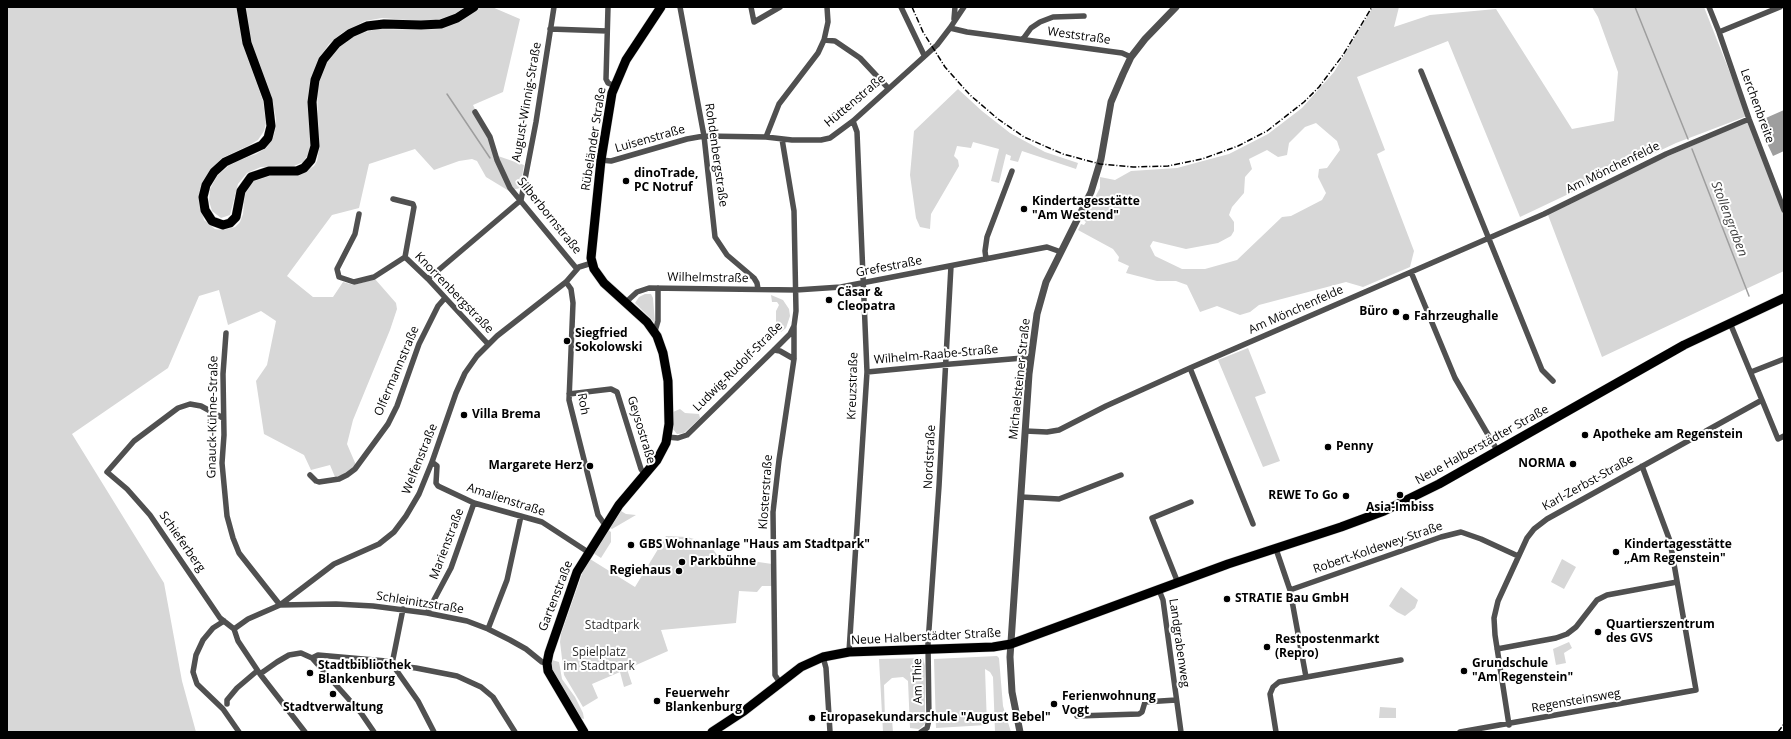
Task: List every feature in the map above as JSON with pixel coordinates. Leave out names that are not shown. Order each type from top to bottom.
[{"type":"main road","points":[[242,7],[247,43],[268,100],[271,126],[268,138],[262,145],[225,162],[214,172],[206,185],[203,200],[206,215],[214,222],[223,225],[230,223],[236,217],[240,191],[251,177],[269,171],[297,171],[304,168],[311,160],[315,146],[312,102],[315,80],[323,60],[337,43],[351,33],[367,26],[384,24],[441,24],[457,18],[474,7]]},
{"type":"main road","name":"Rübeländer Straße","points":[[592,263],[592,237],[609,106],[615,86],[626,60],[661,7]]},
{"type":"main road","points":[[592,263],[604,283],[647,322],[654,331]]},
{"type":"main road","name":"Neue Halberstädter Straße","points":[[712,732],[725,729],[780,683],[805,665],[823,657],[849,652],[1011,644],[1178,583],[1341,527],[1390,508],[1439,484],[1684,345],[1730,322],[1784,298]]},
{"type":"main road","name":"Gartenstraße","points":[[546,663],[570,588],[588,552],[622,502],[646,475],[661,454],[667,437],[670,411],[668,381],[661,346],[654,331]]},
{"type":"main road","points":[[546,663],[550,674],[584,732]]},
{"type":"street","name":"August-Winnig-Straße","points":[[521,200],[536,122],[554,7]]},
{"type":"street","points":[[608,7],[606,79],[608,83],[615,86]]},
{"type":"street","name":"Rohdenbergstraße","points":[[680,7],[704,136],[715,237],[720,247],[727,255],[754,278],[758,289]]},
{"type":"street","points":[[752,8],[754,22],[780,7]]},
{"type":"street","points":[[766,137],[779,104],[818,53],[824,40],[828,22],[827,7]]},
{"type":"street","points":[[901,7],[924,55]]},
{"type":"street","points":[[954,20],[956,7]]},
{"type":"street","points":[[954,20],[964,7]]},
{"type":"street","name":"Michaelsteiner Straße","points":[[1020,732],[1010,682],[1011,644],[1031,359],[1041,297],[1061,252],[1091,192],[1100,162],[1111,102],[1131,58],[1145,39],[1176,7]]},
{"type":"street","name":"Lerchenbreite","points":[[1709,7],[1749,119],[1784,210]]},
{"type":"street","points":[[1719,32],[1780,7]]},
{"type":"street","name":"Weststraße","points":[[1023,39],[1031,28],[1040,22],[1053,17],[1084,16]]},
{"type":"street","name":"Hüttenstraße","points":[[704,136],[821,140],[830,138],[853,121],[937,44],[950,28],[954,20]]},
{"type":"street","name":"Weststraße","points":[[950,28],[962,32],[1122,53],[1131,58]]},
{"type":"street","points":[[550,29],[607,31]]},
{"type":"street","points":[[824,40],[835,41],[860,58],[888,88]]},
{"type":"street","points":[[1421,71],[1542,370],[1553,381]]},
{"type":"street","name":"Silberbornstraße","points":[[475,112],[490,137],[497,160],[510,188],[577,269]]},
{"type":"street","name":"Am Mönchenfelde","points":[[1025,431],[1053,432],[1190,368],[1515,227],[1666,154],[1749,119]]},
{"type":"street","name":"Kreuzstraße","points":[[849,652],[867,372],[857,132],[853,121]]},
{"type":"street","name":"Luisenstraße","points":[[601,160],[611,161],[687,139],[704,136]]},
{"type":"street","name":"Ludwig-Rudolf-Straße","points":[[667,437],[678,438],[687,435],[790,334],[794,326],[796,290],[794,211],[782,139]]},
{"type":"street","points":[[986,259],[985,251],[987,237],[1012,171]]},
{"type":"street","name":"Knorrenbergstraße","points":[[359,214],[355,234],[337,270],[339,277],[354,282],[374,277],[405,257],[414,207],[413,204],[393,199]]},
{"type":"street","points":[[428,279],[521,200]]},
{"type":"street","name":"Grefestraße","points":[[796,290],[841,287],[1047,247],[1061,252]]},
{"type":"street","name":"Knorrenbergstraße","points":[[405,257],[428,279],[488,344]]},
{"type":"street","name":"Welfenstraße","points":[[234,629],[248,619],[280,605],[334,564],[387,538],[406,516],[413,505],[432,462],[456,393],[465,373],[488,344],[566,282],[577,269],[592,263]]},
{"type":"street","name":"Nordstraße","points":[[928,649],[952,272],[951,266]]},
{"type":"street","points":[[1411,272],[1455,378],[1497,450]]},
{"type":"street","name":"Roh","points":[[566,282],[571,290],[573,304],[569,394],[598,515],[605,525]]},
{"type":"street","points":[[654,331],[658,325],[658,288]]},
{"type":"street","name":"Wilhelmstraße","points":[[625,303],[641,290],[658,288],[796,290]]},
{"type":"street","name":"Olfermannstraße","points":[[310,475],[312,479],[319,482],[339,479],[355,469],[388,424],[397,406],[419,344],[438,306],[445,298]]},
{"type":"street","points":[[1730,322],[1778,439],[1784,436]]},
{"type":"street","name":"Klosterstraße","points":[[780,683],[775,675],[773,512],[794,359],[794,326]]},
{"type":"street","name":"Gnauck-Kühne-Straße","points":[[226,333],[223,374],[223,480],[227,516],[239,554],[280,605]]},
{"type":"street","points":[[774,350],[780,351],[794,359]]},
{"type":"street","name":"Wilhelm-Raabe-Straße","points":[[867,372],[946,364],[1023,358],[1031,359]]},
{"type":"street","points":[[1751,372],[1783,361]]},
{"type":"street","points":[[1190,368],[1253,524]]},
{"type":"street","name":"Geysostraße","points":[[569,394],[611,389],[618,392],[641,470],[646,475]]},
{"type":"street","name":"Karl-Zerbst-Straße","points":[[1509,725],[1494,623],[1496,607],[1518,556],[1529,535],[1547,519],[1762,400]]},
{"type":"street","name":"Schieferberg","points":[[223,418],[196,404],[178,408],[134,441],[107,472],[127,489],[150,515],[224,621],[234,629]]},
{"type":"street","name":"Amalienstraße","points":[[432,462],[437,466],[436,483],[438,486],[474,503],[521,516],[549,526],[588,552]]},
{"type":"street","points":[[1497,650],[1556,638],[1567,634],[1576,627],[1597,600],[1607,596],[1676,582],[1669,536],[1642,466]]},
{"type":"street","points":[[1021,497],[1059,499],[1120,475]]},
{"type":"street","points":[[1178,583],[1152,518],[1191,502]]},
{"type":"street","name":"Marienstraße","points":[[428,613],[451,568],[474,503]]},
{"type":"street","points":[[488,628],[507,580],[521,516]]},
{"type":"street","name":"Robert-Koldewey-Straße","points":[[1290,590],[1441,537],[1461,532],[1481,538],[1518,556]]},
{"type":"street","points":[[1276,549],[1290,590],[1306,677]]},
{"type":"street","name":"Regensteinsweg","points":[[1460,732],[1509,725],[1696,690],[1676,582]]},
{"type":"street","name":"Landgrabenweg","points":[[1159,590],[1163,600],[1181,732]]},
{"type":"street","name":"Schleinitzstraße","points":[[280,605],[336,604],[403,609],[467,621],[488,628],[526,649],[542,662],[546,663]]},
{"type":"street","points":[[392,664],[403,609]]},
{"type":"street","points":[[224,621],[216,626],[203,640],[196,655],[194,672],[197,684],[223,709],[238,732]]},
{"type":"street","points":[[234,629],[238,641],[259,673],[305,732]]},
{"type":"street","name":"Am Thie","points":[[921,732],[927,728],[929,720],[928,649]]},
{"type":"street","points":[[226,704],[227,700],[237,688],[259,673],[289,656],[301,653],[312,658],[361,713],[374,732]]},
{"type":"street","points":[[312,658],[318,655],[344,656],[389,661],[418,701],[434,732]]},
{"type":"street","points":[[823,657],[826,668],[830,732]]},
{"type":"street","points":[[1276,732],[1270,694],[1273,687],[1279,682],[1401,660]]},
{"type":"street","points":[[392,664],[457,676],[481,687],[493,697],[515,732]]},
{"type":"street","name":"Landgrabenweg","points":[[1077,716],[1139,714],[1142,712],[1145,702],[1176,700]]},
{"type":"green space","points":[[7,7],[238,7],[243,42],[263,101],[266,123],[264,131],[258,140],[222,158],[211,169],[202,184],[199,200],[204,220],[215,229],[223,230],[235,227],[240,222],[243,214],[245,191],[254,181],[269,176],[298,176],[314,166],[317,161],[319,148],[317,89],[326,62],[347,40],[359,34],[376,29],[439,29],[460,22],[481,7],[492,7],[520,19],[503,92],[473,105],[498,156],[524,165],[520,188],[509,191],[486,177],[477,161],[472,159],[459,161],[434,170],[415,149],[369,164],[359,208],[332,215],[287,276],[313,297],[333,297],[343,282],[354,285],[375,279],[396,303],[397,309],[390,330],[353,420],[347,444],[356,465],[342,475],[335,477],[330,465],[311,470],[304,455],[264,434],[256,381],[267,365],[276,321],[261,311],[228,325],[219,290],[199,296],[168,368],[72,434],[164,583],[182,681],[196,732],[7,732]]},
{"type":"green space","points":[[245,7],[466,7],[455,14],[437,20],[420,21],[382,18],[365,21],[342,33],[329,44],[320,57],[310,81],[309,104],[311,144],[309,154],[303,162],[294,166],[261,167],[247,173],[238,184],[230,215],[221,218],[212,211],[209,201],[210,189],[217,176],[233,162],[256,154],[266,148],[272,140],[275,131],[276,119],[272,98],[250,40]]},
{"type":"green space","points":[[1373,7],[1399,7],[1394,27],[1430,15],[1496,9],[1572,129],[1614,121],[1618,72],[1598,17],[1592,7],[1704,7],[1747,116],[1676,143],[1520,217],[1448,41],[1357,77],[1385,150],[1377,154],[1414,251],[1410,267],[1363,287],[1346,282],[1259,305],[1250,312],[1240,315],[1217,306],[1200,312],[1187,285],[1176,281],[1157,281],[1126,273],[1129,266],[1118,261],[1119,257],[1113,249],[1078,230],[1081,224],[1084,225],[1086,222],[1083,220],[1100,188],[1100,177],[1115,180],[1131,171],[1177,168],[1229,154],[1268,134],[1302,108],[1334,72]],"holes":[[[1316,123],[1337,141],[1340,150],[1327,168],[1319,169],[1318,177],[1326,193],[1322,200],[1291,216],[1282,217],[1237,260],[1205,269],[1182,269],[1155,256],[1150,246],[1153,241],[1186,249],[1218,243],[1231,236],[1234,231],[1234,222],[1229,215],[1232,207],[1244,193],[1245,177],[1252,169],[1249,159],[1267,150],[1278,157],[1287,155],[1289,143],[1305,127]]]},
{"type":"green space","points":[[958,89],[982,111],[1010,133],[1045,152],[1078,163],[1076,169],[1022,151],[1018,162],[1010,160],[1011,156],[1006,154],[999,183],[991,181],[999,149],[973,142],[971,148],[957,146],[954,156],[958,160],[959,166],[931,214],[930,229],[920,227],[916,218],[910,175],[914,131]]},
{"type":"green space","points":[[1749,121],[1784,214],[1784,271],[1602,357],[1548,215],[1641,168]]},
{"type":"green space","points":[[645,294],[651,294],[653,298],[655,323],[635,303],[639,297]]},
{"type":"green space","points":[[771,295],[783,300],[789,309],[790,316],[786,328],[781,332],[776,321],[776,311],[779,305],[777,302],[772,302]]},
{"type":"green space","points":[[1248,348],[1266,393],[1255,397],[1280,461],[1263,467],[1218,360]]},
{"type":"green space","points":[[680,409],[685,413],[699,414],[700,418],[684,433],[677,434],[672,428],[673,412]]},
{"type":"green space","points":[[621,511],[626,514],[636,515],[612,529],[610,528]]},
{"type":"green space","points":[[608,530],[611,532],[611,542],[601,558],[593,553]]},
{"type":"green space","name":"Stadtpark","points":[[666,536],[687,537],[708,543],[718,556],[772,564],[772,586],[762,586],[757,592],[739,591],[736,623],[661,630],[668,651],[627,669],[632,684],[624,687],[620,672],[592,684],[598,698],[583,707],[564,675],[560,642],[561,634],[583,571],[590,559],[635,587]]},
{"type":"green space","points":[[1562,559],[1576,567],[1564,589],[1551,582]]},
{"type":"green space","points":[[1401,587],[1418,600],[1415,608],[1405,616],[1389,606]]},
{"type":"green space","points":[[1569,642],[1572,648],[1564,653],[1566,663],[1556,665],[1553,649]]},
{"type":"green space","points":[[997,656],[999,658],[1003,706],[1011,732],[995,732],[993,677],[990,672],[985,669],[987,725],[936,728],[934,659]]},
{"type":"green space","points":[[923,658],[925,666],[925,724],[919,729],[910,728],[908,681],[903,677],[892,678],[884,685],[885,720],[892,720],[893,732],[883,732],[879,659]]},
{"type":"green space","points":[[552,660],[559,662],[562,679],[575,697],[583,713],[584,719],[581,718],[553,673]]},
{"type":"green space","points":[[1380,707],[1396,708],[1396,718],[1379,718]]},
{"type":"shaded area","points":[[1784,110],[1784,151],[1773,156],[1759,126],[1761,123],[1759,121]]},
{"type":"waterway","name":"Stollengraben","points":[[1635,7],[1688,139]]},
{"type":"waterway","points":[[447,94],[490,158]]},
{"type":"waterway","name":"Stollengraben","points":[[1692,149],[1749,296]]},
{"type":"railway","points":[[912,7],[923,32],[945,67],[970,95],[998,119],[1024,137],[1063,154],[1100,164],[1133,167],[1168,166],[1202,159],[1238,146],[1267,131],[1304,102],[1319,87],[1343,55],[1372,7]]},
{"type":"railway","points":[[1778,732],[1784,724]]},
{"type":"place","name":"dinoTrade, PC Notruf","points":[[626,181]]},
{"type":"place","name":"Kindertagesstätte \"Am Westend\"","points":[[1024,209]]},
{"type":"place","name":"Cäsar & Cleopatra","points":[[829,300]]},
{"type":"place","name":"Büro","points":[[1396,312]]},
{"type":"place","name":"Fahrzeughalle","points":[[1406,317]]},
{"type":"place","name":"Siegfried Sokolowski","points":[[567,341]]},
{"type":"place","name":"Villa Brema","points":[[464,415]]},
{"type":"place","name":"Apotheke am Regenstein","points":[[1585,435]]},
{"type":"place","name":"Penny","points":[[1328,447]]},
{"type":"place","name":"NORMA","points":[[1573,464]]},
{"type":"place","name":"Margarete Herz","points":[[590,466]]},
{"type":"place","name":"Asia-Imbiss","points":[[1400,495]]},
{"type":"place","name":"REWE To Go","points":[[1346,496]]},
{"type":"place","name":"GBS Wohnanlage \"Haus am Stadtpark\"","points":[[631,545]]},
{"type":"place","name":"Kindertagesstätte „Am Regenstein\"","points":[[1616,552]]},
{"type":"place","name":"Parkbühne","points":[[682,562]]},
{"type":"place","name":"Regiehaus","points":[[679,571]]},
{"type":"place","name":"STRATIE Bau GmbH","points":[[1227,599]]},
{"type":"place","name":"Quartierszentrum des GVS","points":[[1598,632]]},
{"type":"place","name":"Restpostenmarkt (Repro)","points":[[1267,647]]},
{"type":"place","name":"Grundschule \"Am Regenstein\"","points":[[1464,671]]},
{"type":"place","name":"Stadtbibliothek Blankenburg","points":[[310,673]]},
{"type":"place","name":"Stadtverwaltung","points":[[333,694]]},
{"type":"place","name":"Feuerwehr Blankenburg","points":[[657,701]]},
{"type":"place","name":"Ferienwohnung Vogt","points":[[1054,704]]},
{"type":"place","name":"Europasekundarschule \"August Bebel\"","points":[[812,718]]},
{"type":"park label","name":"Spielplatz im Stadtpark","points":[[599,660]]}]
